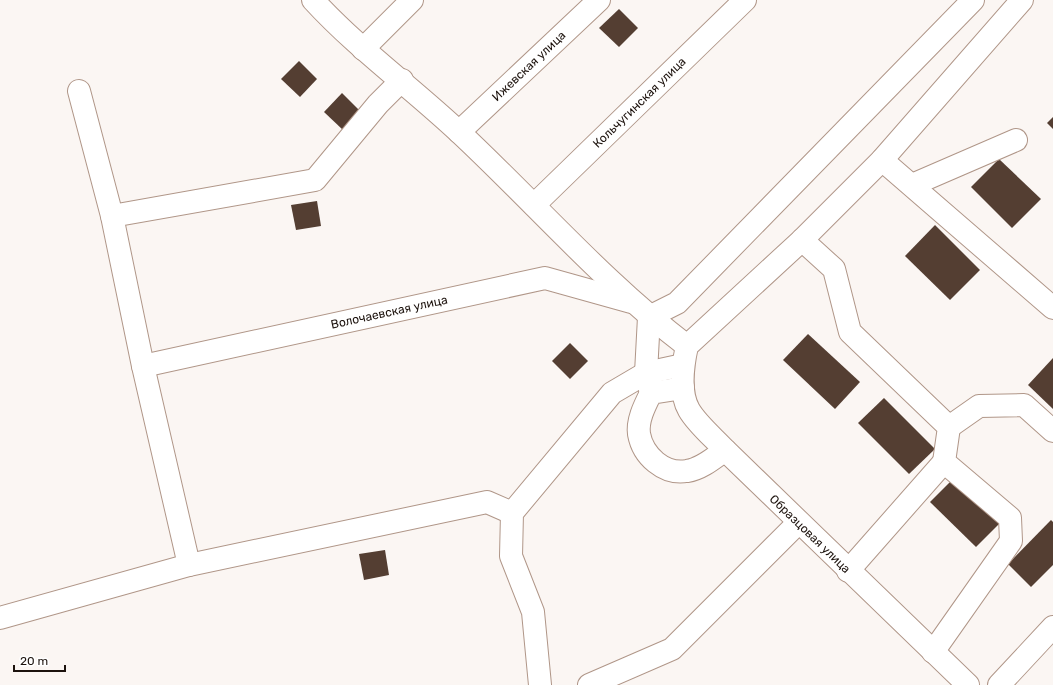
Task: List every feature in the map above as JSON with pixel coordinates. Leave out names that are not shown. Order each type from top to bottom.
[{"type":"street","points":[[313,0],[363,50],[402,80],[460,132],[642,310],[685,355]]},
{"type":"street","points":[[363,50],[412,0]]},
{"type":"street","name":"Ижевская улица","points":[[460,132],[599,0]]},
{"type":"street","name":"Кольчугинская улица","points":[[534,205],[745,0]]},
{"type":"street","points":[[642,310],[677,303],[973,0]]},
{"type":"street","points":[[540,685],[533,612],[511,556],[512,513],[612,394],[649,383],[685,355],[882,160],[1022,0]]},
{"type":"street","points":[[112,216],[315,180],[378,104],[402,80]]},
{"type":"street","points":[[79,91],[112,216],[143,366],[189,565]]},
{"type":"street","points":[[912,185],[1016,140]]},
{"type":"street","points":[[882,160],[1053,308]]},
{"type":"street","points":[[802,240],[834,269],[850,332],[949,427]]},
{"type":"street","name":"Волочаевская улица","points":[[143,366],[545,278],[642,310]]},
{"type":"street","points":[[642,310],[649,383],[641,414],[639,433],[648,456],[665,468],[687,471],[715,458],[725,450]]},
{"type":"street","name":"Образцовая улица","points":[[685,355],[683,388],[689,410],[725,450],[798,523],[965,684]]},
{"type":"street","points":[[649,383],[683,388]]},
{"type":"street","points":[[848,571],[944,462],[949,427],[979,406],[1024,405],[1053,431]]},
{"type":"street","points":[[933,652],[1011,541],[1010,518],[944,462]]},
{"type":"street","points":[[0,618],[189,565],[487,502],[512,513]]},
{"type":"street","points":[[589,685],[672,649],[798,523]]},
{"type":"street","points":[[999,685],[1053,627]]},
{"type":"building","points":[[619,9],[638,28],[619,47],[599,28]]},
{"type":"building","points":[[299,61],[317,79],[300,97],[281,79]]},
{"type":"building","points":[[342,93],[360,111],[343,130],[324,112]]},
{"type":"building","points":[[1053,117],[1053,129],[1047,123]]},
{"type":"building","points":[[999,159],[1041,199],[1012,228],[971,187]]},
{"type":"building","points":[[317,201],[321,226],[296,230],[291,205]]},
{"type":"building","points":[[935,225],[980,270],[950,300],[905,256]]},
{"type":"building","points":[[808,334],[860,382],[835,409],[783,360]]},
{"type":"building","points":[[570,343],[588,361],[570,379],[552,361]]},
{"type":"building","points":[[1053,358],[1053,409],[1028,385]]},
{"type":"building","points":[[884,398],[935,449],[909,474],[858,423]]},
{"type":"building","points":[[954,478],[1000,523],[976,547],[930,502]]},
{"type":"building","points":[[1051,520],[1053,522],[1053,565],[1031,587],[1008,564]]},
{"type":"building","points":[[385,550],[389,575],[364,580],[359,554]]}]
